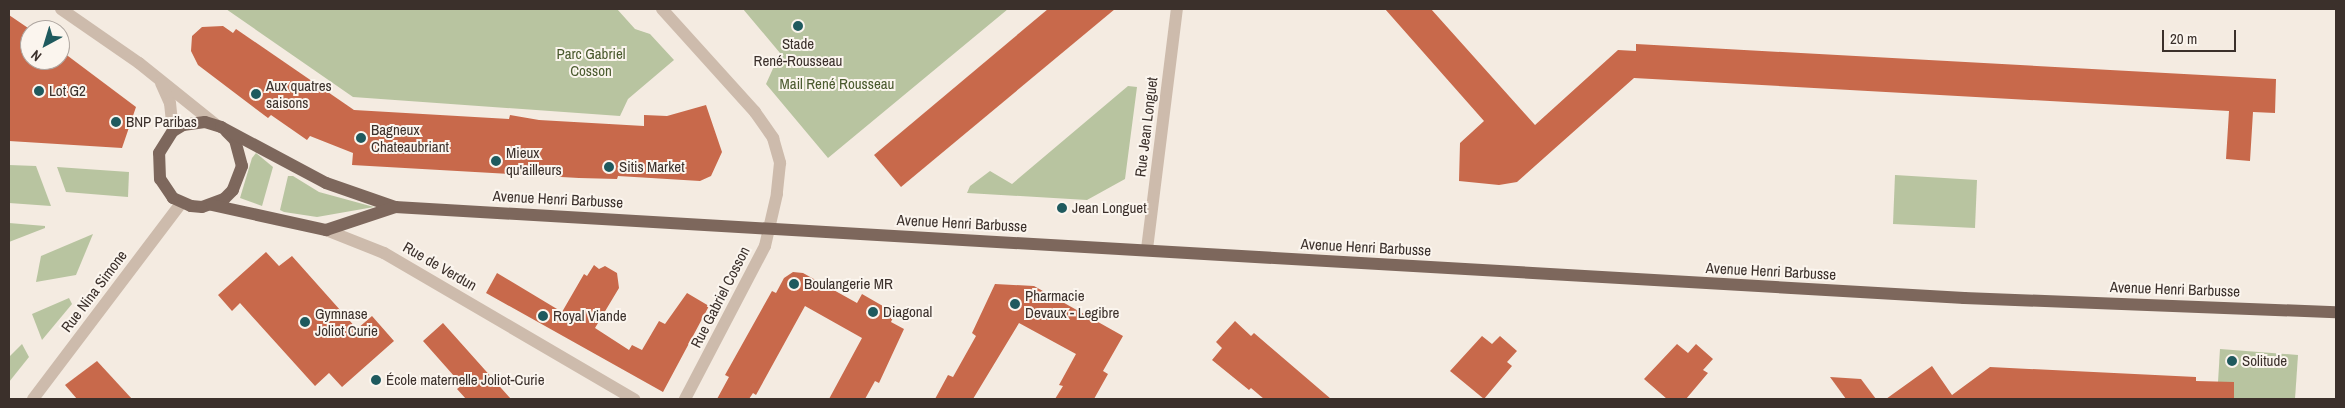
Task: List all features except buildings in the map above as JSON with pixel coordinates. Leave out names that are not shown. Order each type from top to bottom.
[{"type":"main road","points":[[194,122],[221,128],[235,140],[242,166],[233,190],[212,205],[191,206],[181,202],[166,190],[157,166],[164,141],[173,131],[194,122]]},
{"type":"main road","name":"Avenue Henri Barbusse","points":[[221,128],[326,184],[395,207],[770,227],[1964,298],[2336,312]]},
{"type":"main road","name":"Rue de Verdun","points":[[212,205],[326,230]]},
{"type":"main road","name":"Avenue Henri Barbusse","points":[[326,230],[395,207]]},
{"type":"street","points":[[60,9],[160,80],[221,128]]},
{"type":"street","name":"Rue Gabriel Cosson","points":[[662,9],[755,112],[773,138],[780,164],[770,227],[756,268],[685,399]]},
{"type":"street","name":"Rue Jean Longuet","points":[[1147,249],[1177,9]]},
{"type":"street","points":[[160,80],[170,103],[173,131]]},
{"type":"street","name":"Rue Nina Simone","points":[[33,399],[181,202]]},
{"type":"street","name":"Rue de Verdun","points":[[326,230],[384,253],[634,399]]},
{"type":"green space","name":"Parc Gabriel Cosson","points":[[226,9],[617,9],[635,29],[650,34],[674,60],[628,99],[620,116],[353,97]]},
{"type":"green space","name":"Mail René Rousseau","points":[[743,9],[1008,9],[828,158],[766,84],[780,53]]},
{"type":"green space","points":[[1128,86],[1137,87],[1125,179],[1087,200],[967,193],[970,186],[990,171],[1012,184]]},
{"type":"green space","points":[[256,153],[273,167],[262,206],[240,198],[252,158]]},
{"type":"green space","points":[[9,165],[36,166],[51,206],[9,203]]},
{"type":"green space","points":[[57,167],[129,172],[128,197],[66,192]]},
{"type":"green space","points":[[1895,175],[1977,180],[1975,228],[1893,224]]},
{"type":"green space","points":[[288,176],[293,176],[319,192],[374,207],[317,217],[284,212],[280,210]]},
{"type":"green space","points":[[9,223],[45,226],[45,228],[9,242]]},
{"type":"green space","points":[[93,234],[76,275],[36,282],[41,256]]},
{"type":"green space","points":[[69,298],[72,304],[42,340],[32,314]]},
{"type":"green space","points":[[22,344],[29,357],[9,382],[9,357]]},
{"type":"green space","points":[[2220,349],[2298,355],[2295,399],[2217,399]]},
{"type":"place","name":"Stade René-Rousseau","points":[[798,26]]},
{"type":"place","name":"Lot G2","points":[[39,91]]},
{"type":"place","name":"Aux quatres saisons","points":[[256,94]]},
{"type":"place","name":"BNP Paribas","points":[[116,122]]},
{"type":"place","name":"Bagneux Chateaubriant","points":[[361,138]]},
{"type":"place","name":"Mieux qu'ailleurs","points":[[496,161]]},
{"type":"place","name":"Sitis Market","points":[[609,167]]},
{"type":"place","name":"Jean Longuet","points":[[1062,208]]},
{"type":"place","name":"Boulangerie MR","points":[[794,284]]},
{"type":"place","name":"Pharmacie Devaux - Legibre","points":[[1015,304]]},
{"type":"place","name":"Diagonal","points":[[873,312]]},
{"type":"place","name":"Royal Viande","points":[[543,316]]},
{"type":"place","name":"Gymnase Joliot Curie","points":[[305,322]]},
{"type":"place","name":"Solitude","points":[[2232,361]]},
{"type":"place","name":"École maternelle Joliot-Curie","points":[[376,380]]}]
